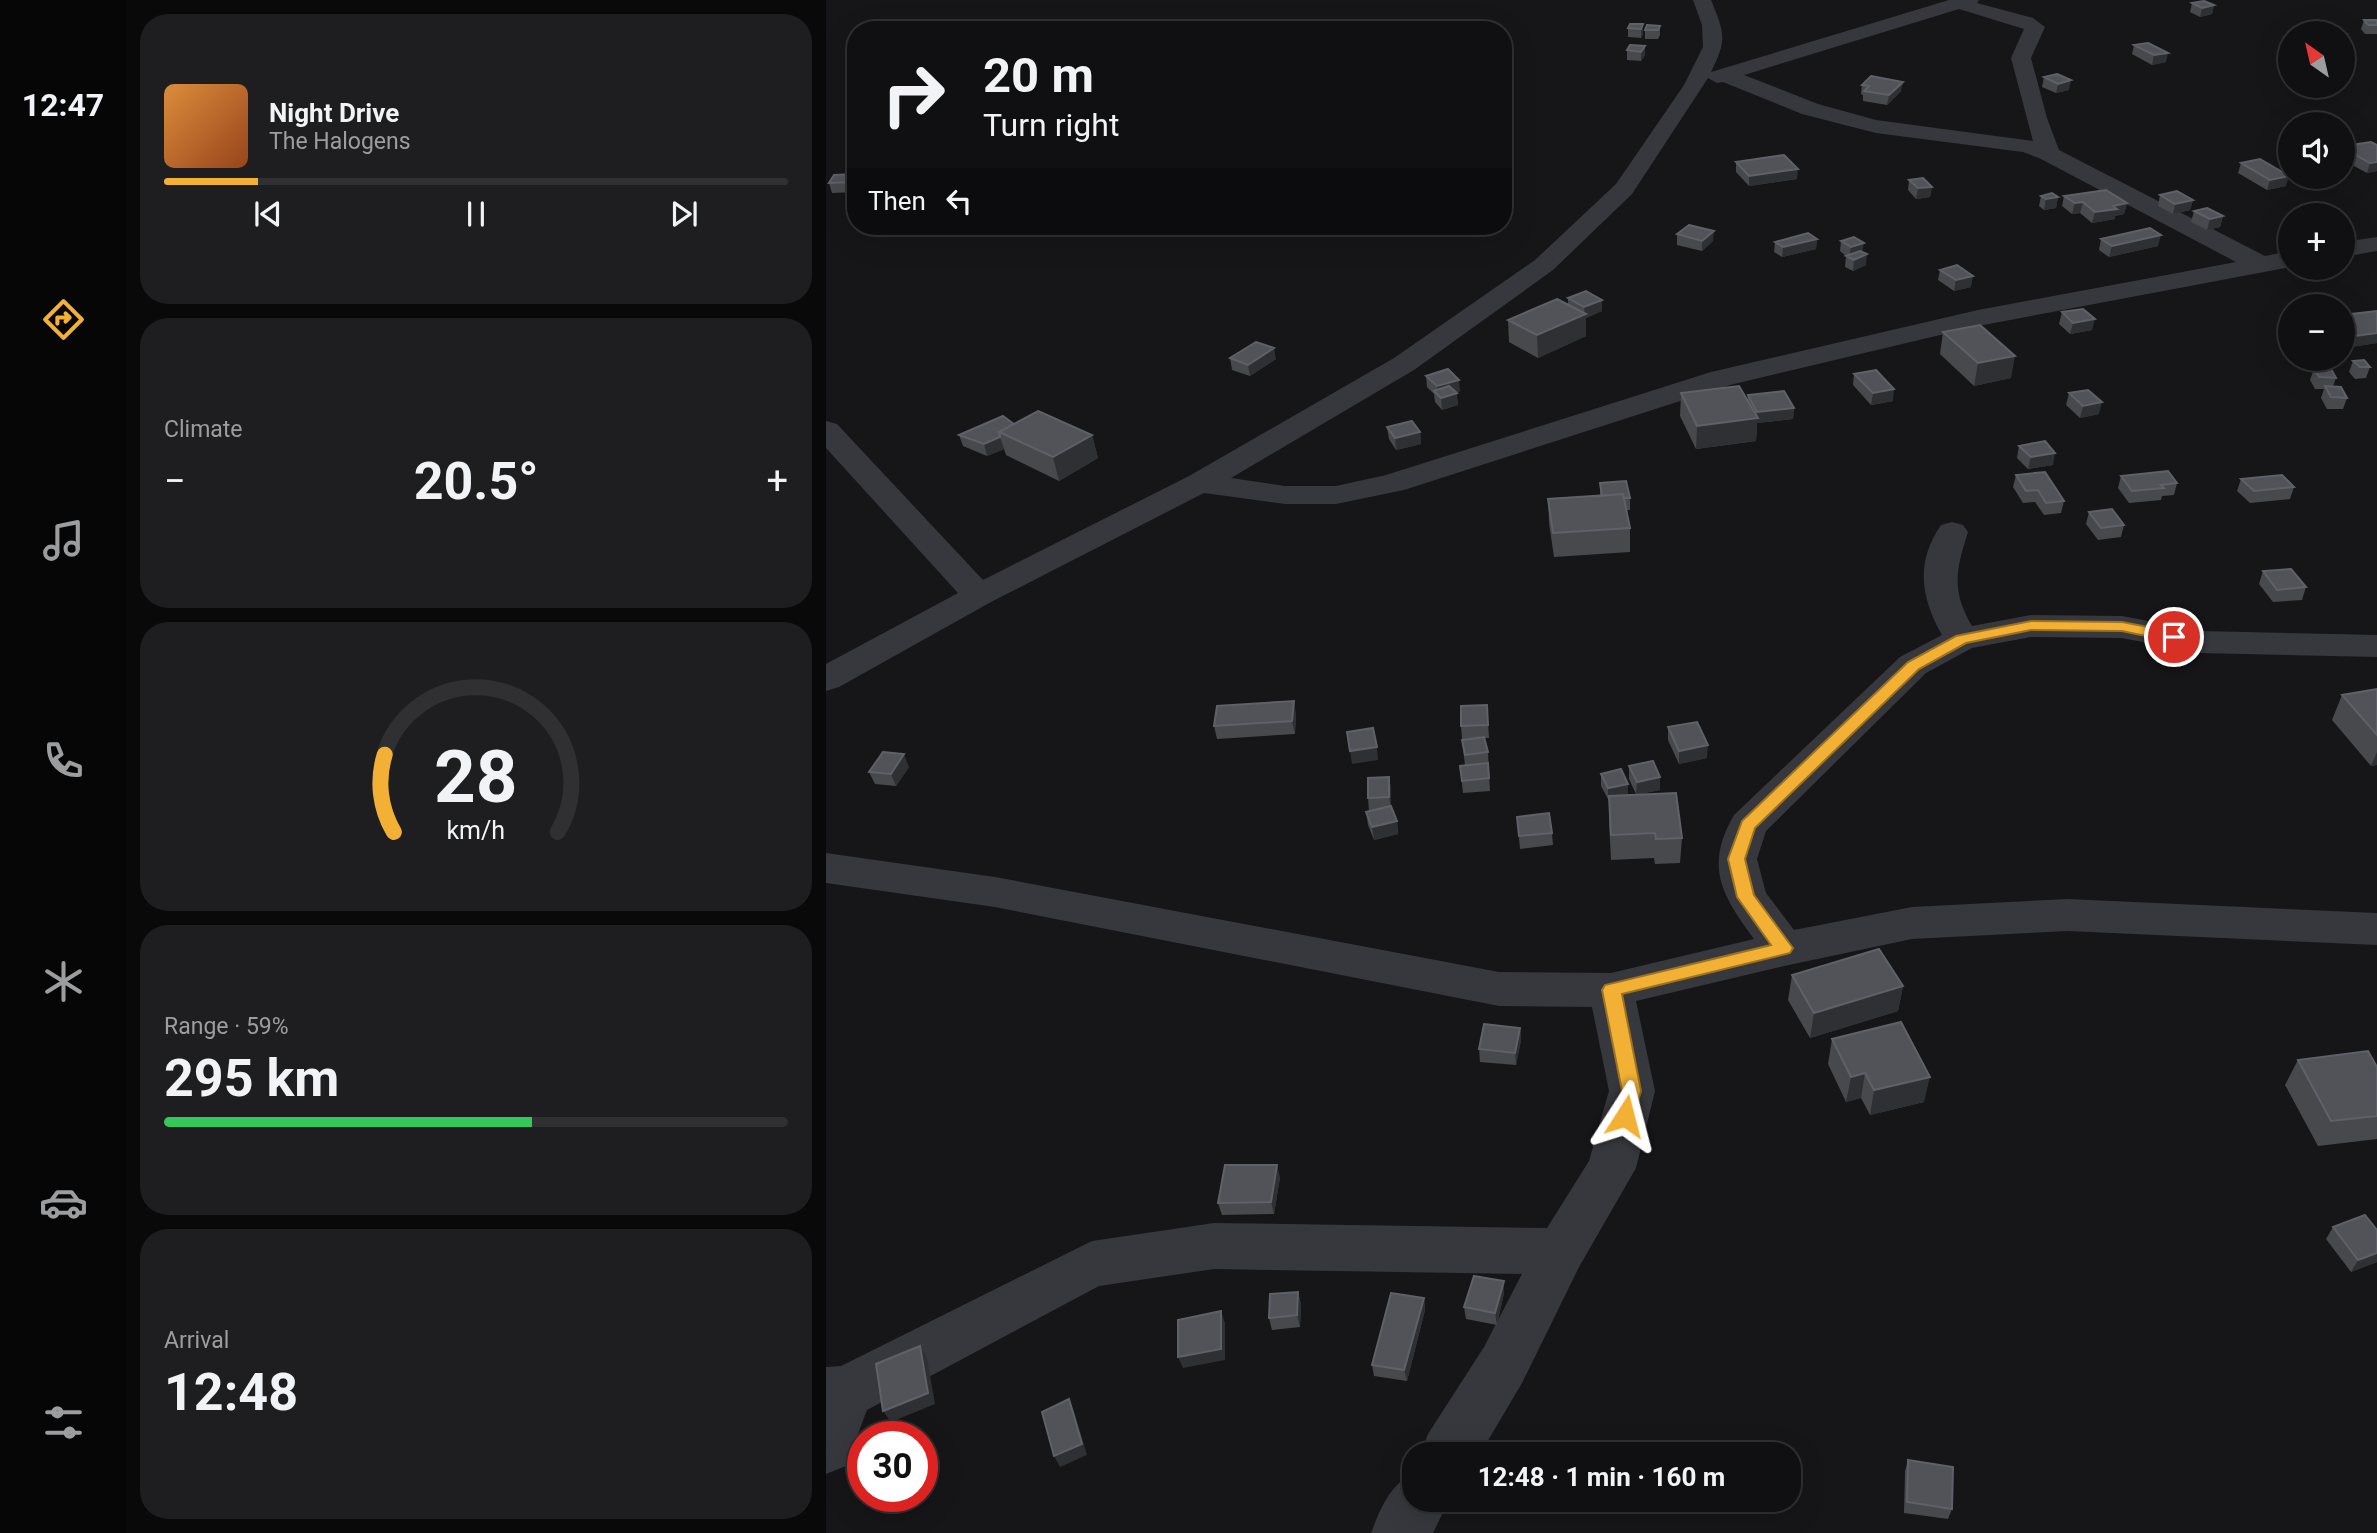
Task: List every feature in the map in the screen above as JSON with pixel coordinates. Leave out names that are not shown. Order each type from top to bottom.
[{"type":"street","points":[[826,679],[979,595],[1200,483],[1404,364],[1544,265],[1624,189],[1694,85],[1713,47],[1712,25],[1702,0]]},
{"type":"street","points":[[1694,85],[1963,2],[2035,27],[2021,58],[2036,118],[2049,154]]},
{"type":"street","points":[[1725,75],[1835,117],[1876,127],[2027,146],[2049,154],[2260,264]]},
{"type":"street","points":[[2355,248],[2377,244]]},
{"type":"street","points":[[1200,483],[1285,495],[1336,495],[1393,483],[1721,378],[1978,318],[2278,261]]},
{"type":"street","points":[[826,430],[979,595]]},
{"type":"street","points":[[1952,532],[1937,572],[1943,608],[1962,639]]},
{"type":"street","points":[[1784,948],[1746,897],[1737,859],[1748,825],[1913,666],[1962,639],[2031,626],[2122,626],[2200,642],[2377,646]]},
{"type":"street","points":[[826,868],[995,892],[1499,989],[1611,990],[1784,948],[1912,922],[2068,915],[2377,929]]},
{"type":"street","points":[[1455,1442],[1503,1365],[1561,1251],[1612,1168],[1632,1091],[1611,990]]},
{"type":"street","points":[[826,1446],[836,1393],[1093,1264],[1214,1247],[1561,1251]]},
{"type":"street","points":[[1400,1533],[1413,1512]]},
{"type":"building","points":[[2204,1],[2214,5],[2202,8],[2192,3]]},
{"type":"building","points":[[2364,20],[2377,20],[2377,25],[2368,25]]},
{"type":"building","points":[[1630,24],[1643,24],[1641,29],[1628,28]]},
{"type":"building","points":[[1647,25],[1660,26],[1658,30],[1645,30]]},
{"type":"building","points":[[2148,43],[2168,53],[2154,55],[2134,45]]},
{"type":"building","points":[[1630,45],[1645,46],[1641,52],[1627,50]]},
{"type":"building","points":[[2057,74],[2071,80],[2058,84],[2044,77]]},
{"type":"building","points":[[1871,76],[1903,82],[1889,95],[1864,91],[1869,86],[1862,85]]},
{"type":"building","points":[[2371,142],[2377,145],[2377,162],[2370,163],[2355,155],[2355,144]]},
{"type":"building","points":[[1784,155],[1798,169],[1749,176],[1736,162]]},
{"type":"building","points":[[2260,159],[2278,170],[2278,178],[2270,180],[2241,163]]},
{"type":"building","points":[[847,174],[847,182],[829,183],[834,175]]},
{"type":"building","points":[[1923,178],[1932,187],[1918,188],[1909,180]]},
{"type":"building","points":[[2106,190],[2127,203],[2113,206],[2117,209],[2095,212],[2083,202],[2075,203],[2064,196]]},
{"type":"building","points":[[2177,191],[2193,200],[2175,204],[2160,195]]},
{"type":"building","points":[[2052,193],[2058,197],[2046,199],[2041,196]]},
{"type":"building","points":[[2207,208],[2223,216],[2210,219],[2194,211]]},
{"type":"building","points":[[1689,225],[1714,231],[1702,241],[1677,234]]},
{"type":"building","points":[[2150,228],[2161,235],[2112,246],[2101,239]]},
{"type":"building","points":[[1808,233],[1817,239],[1783,247],[1775,242]]},
{"type":"building","points":[[1854,237],[1864,243],[1851,247],[1841,241]]},
{"type":"building","points":[[1860,251],[1867,254],[1854,260],[1846,256]]},
{"type":"building","points":[[1957,265],[1973,276],[1956,280],[1940,270]]},
{"type":"building","points":[[1586,291],[1602,300],[1584,307],[1568,298]]},
{"type":"building","points":[[1557,299],[1586,314],[1537,335],[1508,320]]},
{"type":"building","points":[[2083,309],[2095,319],[2073,323],[2062,312]]},
{"type":"building","points":[[2377,311],[2377,333],[2355,336],[2355,314]]},
{"type":"building","points":[[1980,325],[2015,356],[1978,363],[1943,332]]},
{"type":"building","points":[[1256,342],[1274,348],[1248,365],[1230,358]]},
{"type":"building","points":[[2364,360],[2370,367],[2360,367],[2355,361]]},
{"type":"building","points":[[1448,369],[1459,380],[1437,386],[1426,376]]},
{"type":"building","points":[[1876,370],[1894,389],[1873,393],[1854,374]]},
{"type":"building","points":[[2315,371],[2332,371],[2336,378],[2319,377]]},
{"type":"building","points":[[1449,386],[1457,393],[1441,398],[1434,391]]},
{"type":"building","points":[[1739,386],[1758,418],[1697,426],[1681,393]]},
{"type":"building","points":[[2325,386],[2341,387],[2347,398],[2331,397]]},
{"type":"building","points":[[2088,390],[2102,402],[2083,406],[2069,393]]},
{"type":"building","points":[[1784,391],[1794,408],[1757,412],[1748,395]]},
{"type":"building","points":[[1038,411],[1092,435],[1053,457],[999,432]]},
{"type":"building","points":[[1003,416],[1014,424],[999,432],[1000,437],[984,444],[959,435]]},
{"type":"building","points":[[1412,421],[1420,432],[1395,438],[1387,427]]},
{"type":"building","points":[[2045,441],[2055,453],[2031,457],[2019,446]]},
{"type":"building","points":[[2168,471],[2177,483],[2161,485],[2164,488],[2132,491],[2121,476]]},
{"type":"building","points":[[2045,472],[2064,501],[2046,503],[2038,490],[2026,491],[2016,475]]},
{"type":"building","points":[[2282,475],[2294,487],[2254,491],[2241,479]]},
{"type":"building","points":[[1626,481],[1630,498],[1624,498],[1623,494],[1602,496],[1600,483]]},
{"type":"building","points":[[1623,494],[1630,528],[1553,533],[1548,499]]},
{"type":"building","points":[[2112,509],[2124,525],[2101,528],[2089,512]]},
{"type":"building","points":[[2291,569],[2306,587],[2277,590],[2263,571]]},
{"type":"building","points":[[2377,689],[2377,735],[2342,695]]},
{"type":"building","points":[[1294,701],[1292,721],[1214,726],[1217,706]]},
{"type":"building","points":[[1487,705],[1488,725],[1461,726],[1461,706]]},
{"type":"building","points":[[1697,722],[1708,745],[1679,751],[1668,727]]},
{"type":"building","points":[[1373,728],[1377,747],[1350,751],[1347,732]]},
{"type":"building","points":[[1484,737],[1488,752],[1465,755],[1462,740]]},
{"type":"building","points":[[883,752],[904,754],[891,774],[869,772]]},
{"type":"building","points":[[1653,761],[1660,777],[1637,782],[1629,766]]},
{"type":"building","points":[[1488,763],[1489,778],[1462,781],[1460,766]]},
{"type":"building","points":[[1621,769],[1628,784],[1608,788],[1601,774]]},
{"type":"building","points":[[1389,777],[1389,797],[1368,798],[1368,778]]},
{"type":"building","points":[[1676,793],[1682,838],[1656,839],[1655,833],[1611,835],[1609,796]]},
{"type":"building","points":[[1391,806],[1397,821],[1372,827],[1366,812]]},
{"type":"building","points":[[1549,813],[1552,833],[1519,836],[1517,817]]},
{"type":"building","points":[[1879,949],[1903,986],[1814,1013],[1792,975]]},
{"type":"building","points":[[1901,1022],[1930,1077],[1874,1090],[1865,1073],[1851,1077],[1832,1039]]},
{"type":"building","points":[[1484,1024],[1520,1028],[1515,1053],[1479,1049]]},
{"type":"building","points":[[2368,1051],[2377,1067],[2377,1116],[2331,1121],[2298,1060]]},
{"type":"building","points":[[1225,1165],[1277,1165],[1271,1202],[1218,1203]]},
{"type":"building","points":[[2365,1215],[2377,1230],[2377,1253],[2358,1260],[2333,1227]]},
{"type":"building","points":[[1474,1276],[1504,1281],[1495,1313],[1464,1307]]},
{"type":"building","points":[[1298,1292],[1297,1315],[1269,1318],[1270,1294]]},
{"type":"building","points":[[1391,1293],[1424,1298],[1404,1370],[1372,1365]]},
{"type":"building","points":[[1221,1311],[1221,1349],[1178,1357],[1178,1320]]},
{"type":"building","points":[[920,1346],[928,1393],[883,1411],[876,1364]]},
{"type":"building","points":[[1069,1399],[1082,1444],[1054,1456],[1042,1412]]},
{"type":"building","points":[[1908,1460],[1953,1467],[1952,1509],[1907,1502]]},
{"type":"route","points":[[1625,1116],[1632,1091],[1611,990],[1784,948],[1746,897],[1737,859],[1748,825],[1913,666],[1962,639],[2031,626],[2122,626],[2174,637]]}]
